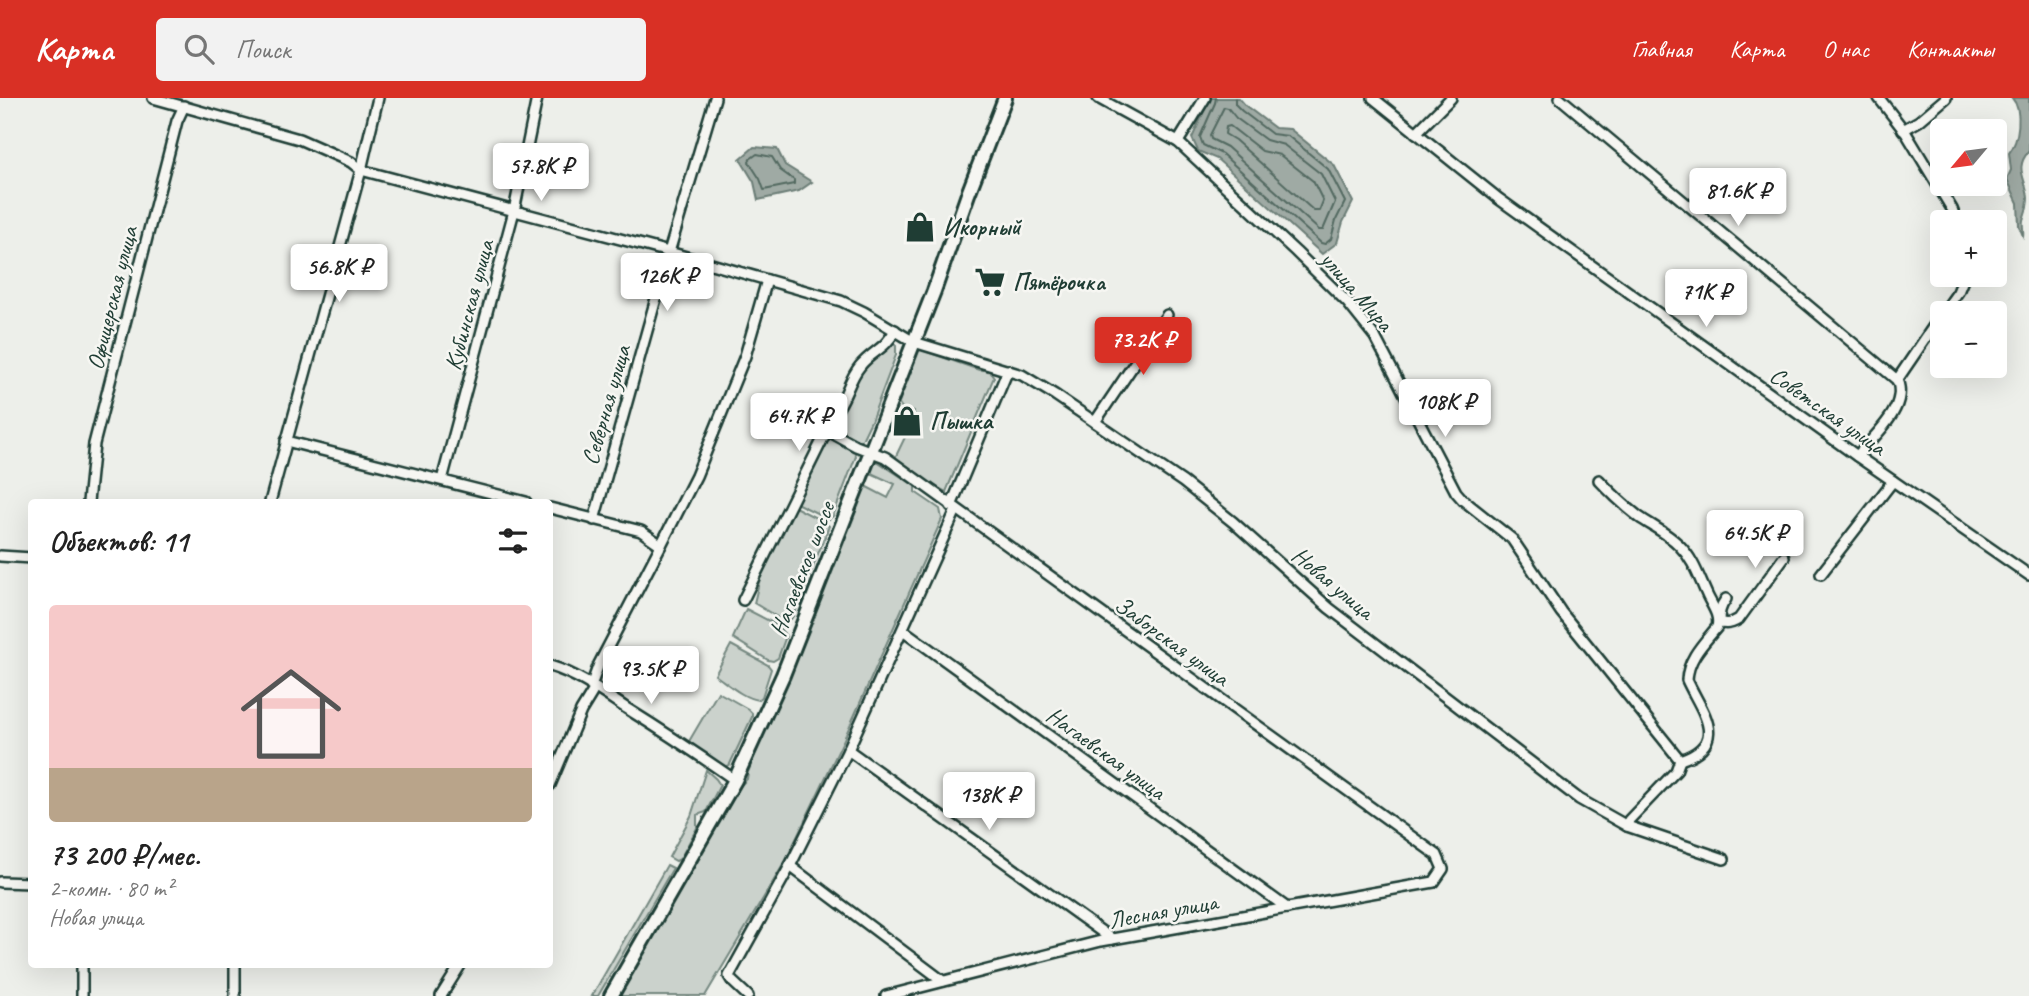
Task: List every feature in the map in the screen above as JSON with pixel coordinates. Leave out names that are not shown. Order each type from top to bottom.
[{"type":"street","name":"Новая улица","points":[[153,98],[187,104],[299,139],[351,162],[361,170],[841,300],[914,342],[1022,375],[1183,482],[1233,522],[1329,608],[1579,799],[1627,826],[1724,859]]},
{"type":"street","points":[[271,499],[361,170],[378,98]]},
{"type":"street","name":"Кубинская улица","points":[[442,480],[514,211],[537,98]]},
{"type":"street","name":"Северная улица","points":[[594,520],[715,98]]},
{"type":"street","name":"Нагаевское шоссе","points":[[611,996],[735,780],[783,675],[914,342],[1005,98]]},
{"type":"street","name":"улица Мира","points":[[1098,98],[1178,142],[1347,302],[1380,348],[1456,492],[1511,539],[1561,612],[1680,760]]},
{"type":"street","points":[[1178,142],[1205,98]]},
{"type":"street","name":"Советская улица","points":[[1373,98],[1499,199],[1857,456],[2029,575]]},
{"type":"street","points":[[1416,133],[1451,98]]},
{"type":"street","points":[[1560,98],[1897,380],[1900,397],[1896,409],[1857,456]]},
{"type":"street","points":[[1879,98],[1903,130],[1952,210]]},
{"type":"street","points":[[1903,130],[1919,121],[1946,98]]},
{"type":"street","name":"Офицерская улица","points":[[88,499],[94,444],[177,121],[187,104]]},
{"type":"street","points":[[553,778],[593,687],[599,664],[696,476],[745,356],[766,279]]},
{"type":"street","points":[[1095,422],[1167,316]]},
{"type":"street","points":[[743,600],[859,367],[890,341],[895,330]]},
{"type":"street","points":[[1897,380],[1930,333]]},
{"type":"street","points":[[748,996],[729,976],[848,750],[903,630],[1007,370]]},
{"type":"street","name":"Заборская улица","points":[[827,430],[885,457],[1437,855],[1443,869]]},
{"type":"street","points":[[286,441],[515,499]]},
{"type":"street","points":[[1599,480],[1637,515],[1679,545],[1696,567],[1719,622]]},
{"type":"street","points":[[1821,575],[1894,481]]},
{"type":"street","points":[[553,509],[641,531],[661,545]]},
{"type":"street","points":[[0,556],[28,558]]},
{"type":"street","points":[[1719,622],[1729,623],[1739,619],[1784,557]]},
{"type":"street","points":[[1627,826],[1629,820],[1676,771],[1680,760],[1700,749],[1709,735],[1710,728],[1687,680],[1687,674],[1693,657],[1717,627],[1720,607],[1726,600]]},
{"type":"street","name":"Нагаевская улица","points":[[903,630],[1287,908]]},
{"type":"street","points":[[553,667],[593,687],[687,746],[735,780]]},
{"type":"street","points":[[848,750],[1112,939]]},
{"type":"street","points":[[789,866],[943,981]]},
{"type":"street","name":"Лесная улица","points":[[886,996],[1112,939],[1434,882],[1443,869]]},
{"type":"street","points":[[0,883],[28,883]]},
{"type":"street","points":[[82,968],[82,996]]},
{"type":"street","points":[[235,968],[235,996]]},
{"type":"street","points":[[441,996],[458,968]]},
{"type":"shaded area","points":[[893,342],[896,345],[896,355],[860,444],[831,429],[854,380],[874,356]]},
{"type":"shaded area","points":[[919,349],[979,370],[988,369],[994,377],[946,492],[916,476],[895,458],[906,435],[911,435],[914,412],[902,408],[898,402],[915,352]]},
{"type":"shaded area","points":[[827,437],[854,450],[856,456],[833,516],[829,519],[794,502]]},
{"type":"shaded area","points":[[877,461],[915,486],[915,492],[940,509],[942,519],[844,739],[786,860],[705,996],[619,996],[741,785],[747,779],[865,486],[888,498],[895,484],[871,473],[871,464]]},
{"type":"shaded area","points":[[793,506],[829,526],[794,615],[791,619],[782,620],[754,603],[761,574]]},
{"type":"shaded area","points":[[746,609],[777,625],[786,636],[778,658],[773,661],[733,638]]},
{"type":"shaded area","points":[[731,645],[771,669],[762,697],[758,700],[741,694],[715,675]]},
{"type":"shaded area","points":[[718,692],[752,713],[730,764],[723,768],[688,743]]},
{"type":"shaded area","points":[[706,770],[720,785],[706,812],[697,815],[697,828],[680,859],[676,861],[669,857],[691,816]]},
{"type":"shaded area","points":[[667,865],[673,868],[598,996],[592,996]]},
{"type":"water","points":[[1210,98],[1239,98],[1275,128],[1290,129],[1334,165],[1353,202],[1337,243],[1322,254],[1217,159],[1198,151],[1192,138]]},
{"type":"water","points":[[2012,98],[2029,98],[2029,151],[2024,157],[2021,169],[2028,198],[2023,236],[2019,226],[2018,203],[2007,179],[2011,170],[2009,153],[2015,141],[2019,118]]},
{"type":"water","points":[[754,147],[777,149],[785,165],[812,182],[799,191],[758,200],[754,182],[740,159]]},
{"type":"place","name":"Икорный","points":[[920,227]]},
{"type":"place","name":"Пятёрочка","points":[[990,282]]},
{"type":"place","name":"Пышка","points":[[907,421]]}]
